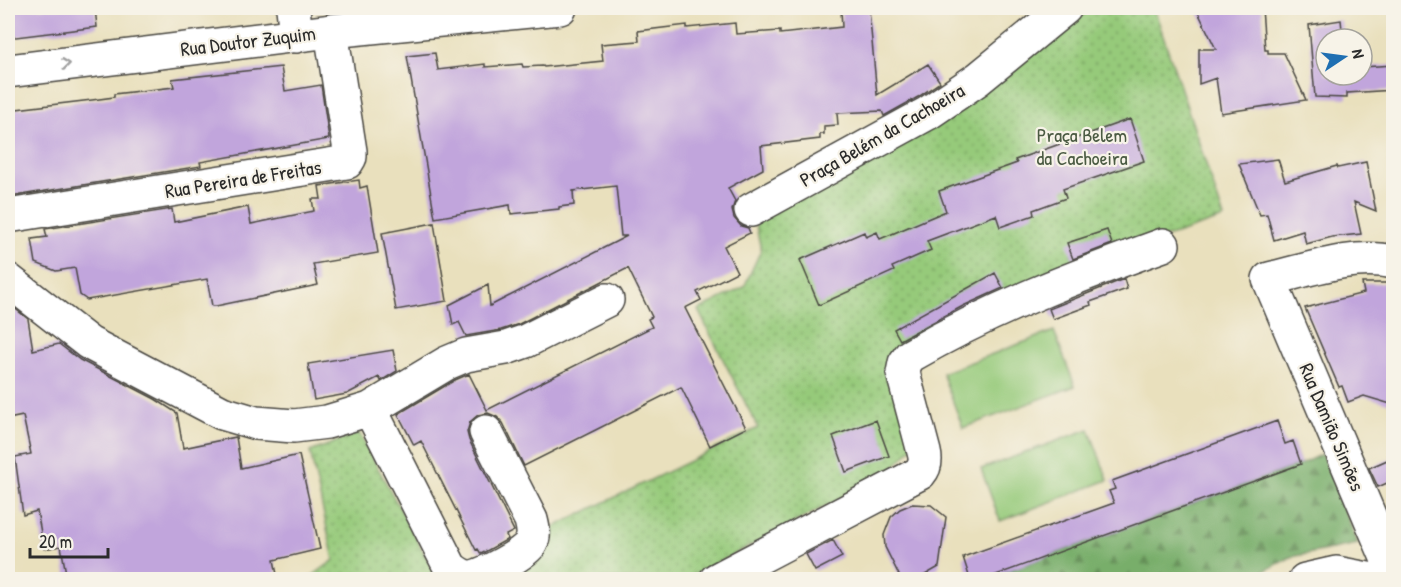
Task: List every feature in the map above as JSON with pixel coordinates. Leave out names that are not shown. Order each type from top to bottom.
[{"type":"street","name":"Rua Doutor Zuquim","points":[[8,71],[294,22],[348,22],[560,8]]},
{"type":"street","name":"Praça Belém da Cachoeira","points":[[751,210],[928,112],[978,79],[1065,8]]},
{"type":"street","name":"Rua Pereira de Freitas","points":[[8,216],[347,162],[350,157],[348,22]]},
{"type":"street","points":[[716,579],[924,469],[926,464],[924,452],[903,373],[905,363],[910,356],[1014,302],[1058,283],[1162,245]]},
{"type":"street","name":"Rua Damião Simões","points":[[1394,262],[1351,260],[1269,279],[1394,574]]},
{"type":"street","points":[[8,280],[89,343],[222,413],[256,423],[294,426],[327,422],[370,409],[447,363],[466,355],[506,348],[526,341],[607,300]]},
{"type":"street","points":[[370,409],[450,567],[458,574],[469,577],[482,574],[525,551],[531,543],[534,531],[531,520],[486,432]]},
{"type":"street","points":[[1305,579],[1336,573],[1372,579]]},
{"type":"green space","name":"Praça Belem da Cachoeira","points":[[1075,8],[1154,8],[1224,218],[1027,283],[891,359],[913,447],[887,474],[687,579],[444,580],[758,428],[698,310],[744,287],[761,250],[755,221]]},
{"type":"green space","points":[[1054,331],[1075,386],[963,428],[942,373]]},
{"type":"green space","points":[[1089,429],[1108,480],[1000,521],[981,469]]},
{"type":"green space","points":[[359,433],[438,579],[308,579],[334,560],[310,452]]},
{"type":"green space","points":[[1322,454],[1358,544],[1291,557],[1249,579],[985,579],[1301,464]]},
{"type":"building","points":[[8,8],[95,8],[97,27],[8,38]]},
{"type":"building","points":[[1196,8],[1262,8],[1265,50],[1268,50],[1268,53],[1284,53],[1306,100],[1221,113],[1216,78],[1199,84],[1199,49],[1216,49]]},
{"type":"building","points":[[869,9],[877,95],[928,64],[940,82],[884,116],[882,111],[837,113],[838,125],[824,126],[824,134],[820,134],[820,139],[761,146],[763,169],[728,188],[735,201],[732,210],[734,218],[741,226],[748,228],[750,233],[724,246],[737,272],[697,292],[701,300],[685,308],[746,428],[710,446],[681,387],[524,466],[503,423],[488,413],[478,415],[470,422],[467,432],[469,440],[514,531],[506,535],[508,539],[481,554],[478,549],[476,550],[421,441],[414,445],[398,414],[469,374],[487,410],[652,327],[648,319],[652,317],[628,268],[519,324],[501,330],[466,336],[459,322],[453,325],[449,305],[488,285],[490,306],[627,236],[621,236],[616,186],[573,191],[574,205],[559,207],[559,209],[511,214],[510,205],[435,218],[407,56],[435,53],[438,70],[485,64],[485,67],[522,64],[523,67],[544,67],[603,61],[601,44],[639,41],[638,31],[687,25],[687,28],[735,23],[736,34],[780,31],[780,34],[842,27],[841,11]]},
{"type":"building","points":[[1341,20],[1342,27],[1314,27],[1314,85],[1309,25]]},
{"type":"building","points":[[1394,65],[1394,90],[1347,93],[1347,98],[1315,97],[1314,87],[1374,87],[1374,66]]},
{"type":"building","points":[[281,67],[285,91],[321,85],[329,139],[200,162],[201,166],[8,197],[8,110],[174,87],[172,79]]},
{"type":"building","points":[[1130,119],[1144,161],[1063,189],[1066,198],[1033,210],[1034,215],[1000,227],[996,215],[927,241],[931,250],[892,267],[894,271],[819,305],[800,260],[864,232],[866,237],[877,232],[880,239],[946,211],[939,191],[1017,163],[1015,160]]},
{"type":"building","points":[[1278,159],[1285,181],[1337,166],[1338,168],[1366,162],[1376,211],[1354,202],[1361,234],[1332,237],[1306,244],[1303,231],[1274,240],[1267,214],[1260,215],[1239,164]]},
{"type":"building","points":[[359,180],[360,188],[367,186],[378,253],[313,264],[318,285],[216,306],[212,306],[207,279],[87,300],[80,295],[75,268],[56,271],[36,263],[32,239],[47,237],[45,229],[172,209],[174,222],[248,207],[251,224],[314,211],[312,199],[321,199],[319,186]]},
{"type":"building","points":[[434,223],[447,301],[396,310],[382,233]]},
{"type":"building","points":[[1107,230],[1112,244],[1073,259],[1067,243]]},
{"type":"building","points":[[995,273],[1003,288],[963,306],[900,340],[894,329]]},
{"type":"building","points":[[1124,279],[1127,289],[1090,302],[1091,305],[1053,319],[1049,309]]},
{"type":"building","points":[[1362,283],[1394,283],[1394,405],[1364,396],[1348,402],[1342,386],[1339,387],[1305,308],[1364,293]]},
{"type":"building","points":[[8,303],[28,319],[33,350],[59,344],[80,360],[177,413],[183,448],[236,437],[241,468],[299,455],[320,549],[274,560],[278,579],[67,579],[61,546],[44,549],[37,511],[23,515],[15,457],[31,454],[23,416],[8,419]]},
{"type":"building","points":[[393,350],[397,371],[381,381],[379,377],[347,394],[314,400],[308,364]]},
{"type":"building","points":[[876,420],[889,456],[846,472],[833,436]]},
{"type":"building","points":[[1277,421],[1285,444],[1293,441],[1301,464],[985,579],[970,579],[963,557],[1114,503],[1109,491],[1115,489],[1112,481]]},
{"type":"building","points":[[1394,457],[1394,480],[1378,487],[1369,468]]},
{"type":"building","points":[[912,504],[931,505],[946,517],[939,567],[918,579],[901,579],[885,547],[884,535],[891,517],[900,509]]},
{"type":"building","points":[[833,540],[842,557],[815,571],[806,554]]}]
